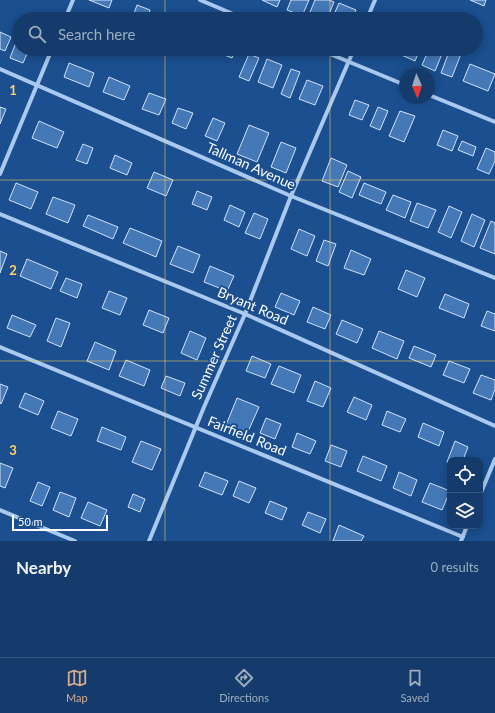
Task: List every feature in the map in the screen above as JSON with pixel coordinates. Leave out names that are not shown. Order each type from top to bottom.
[{"type":"street","points":[[68,12],[73,0]]},
{"type":"street","points":[[200,0],[229,12]]},
{"type":"street","points":[[370,12],[375,0]]},
{"type":"street","points":[[0,174],[49,56]]},
{"type":"street","points":[[334,56],[399,83]]},
{"type":"street","name":"Summer Street","points":[[149,541],[245,314],[291,196],[351,56]]},
{"type":"street","name":"Tallman Avenue","points":[[0,69],[291,196],[495,278]]},
{"type":"street","points":[[435,97],[495,122]]},
{"type":"street","name":"Bryant Road","points":[[0,214],[245,314],[495,426]]},
{"type":"street","name":"Fairfield Road","points":[[0,347],[462,539]]},
{"type":"street","points":[[481,493],[495,459]]},
{"type":"street","points":[[0,510],[74,541]]},
{"type":"street","points":[[462,539],[466,529]]},
{"type":"building","points":[[89,0],[112,0],[109,8]]},
{"type":"building","points":[[262,0],[280,0],[277,7]]},
{"type":"building","points":[[291,0],[309,0],[304,12],[292,12],[287,10]]},
{"type":"building","points":[[315,0],[329,0],[334,2],[330,12],[310,12]]},
{"type":"building","points":[[470,0],[486,0],[484,6]]},
{"type":"building","points":[[339,3],[356,10],[355,12],[335,12]]},
{"type":"building","points":[[137,5],[150,10],[149,12],[134,12]]},
{"type":"building","points":[[0,32],[11,37],[5,51],[0,49]]},
{"type":"building","points":[[12,53],[12,56],[26,56],[23,63],[10,58]]},
{"type":"building","points":[[248,56],[259,58],[249,81],[239,77]]},
{"type":"building","points":[[404,56],[417,56],[415,61]]},
{"type":"building","points":[[426,56],[441,56],[435,71],[435,68],[428,68],[422,65]]},
{"type":"building","points":[[447,56],[460,56],[452,77],[441,73]]},
{"type":"building","points":[[267,59],[282,65],[273,88],[258,82]]},
{"type":"building","points":[[69,63],[94,73],[89,87],[64,77]]},
{"type":"building","points":[[470,64],[495,74],[488,91],[463,81]]},
{"type":"building","points":[[291,69],[300,72],[290,98],[281,94]]},
{"type":"building","points":[[109,77],[130,86],[124,100],[103,92]]},
{"type":"building","points":[[307,80],[323,86],[315,105],[299,99]]},
{"type":"building","points":[[149,93],[166,99],[159,115],[142,109]]},
{"type":"building","points":[[355,100],[369,105],[362,120],[349,115]]},
{"type":"building","points":[[0,107],[6,109],[0,124]]},
{"type":"building","points":[[378,107],[388,111],[380,130],[370,126]]},
{"type":"building","points":[[178,108],[193,113],[186,129],[172,123]]},
{"type":"building","points":[[400,111],[415,116],[404,142],[389,136]]},
{"type":"building","points":[[213,118],[225,123],[217,141],[205,136]]},
{"type":"building","points":[[39,121],[64,132],[57,148],[32,138]]},
{"type":"building","points":[[249,125],[269,133],[257,162],[237,154]]},
{"type":"building","points":[[443,130],[458,136],[452,151],[437,145]]},
{"type":"building","points":[[462,141],[476,147],[473,156],[458,150]]},
{"type":"building","points":[[281,142],[296,148],[286,173],[271,167]]},
{"type":"building","points":[[83,144],[93,148],[87,164],[76,160]]},
{"type":"building","points":[[486,148],[495,152],[495,161],[489,174],[477,169]]},
{"type":"building","points":[[115,155],[132,163],[127,175],[110,168]]},
{"type":"building","points":[[331,158],[347,165],[338,187],[322,181]]},
{"type":"building","points":[[348,171],[361,177],[352,198],[339,192]]},
{"type":"building","points":[[154,172],[173,180],[166,196],[147,188]]},
{"type":"building","points":[[16,183],[38,192],[31,209],[9,200]]},
{"type":"building","points":[[364,183],[386,192],[381,204],[359,195]]},
{"type":"building","points":[[197,191],[212,197],[207,210],[192,204]]},
{"type":"building","points":[[393,195],[411,202],[405,218],[386,210]]},
{"type":"building","points":[[53,197],[75,205],[68,223],[46,214]]},
{"type":"building","points":[[417,203],[436,210],[428,228],[410,221]]},
{"type":"building","points":[[230,205],[245,212],[239,227],[224,220]]},
{"type":"building","points":[[449,206],[462,212],[451,238],[438,232]]},
{"type":"building","points":[[254,213],[268,219],[260,239],[245,233]]},
{"type":"building","points":[[472,214],[485,220],[474,247],[461,241]]},
{"type":"building","points":[[88,215],[118,227],[113,239],[83,226]]},
{"type":"building","points":[[491,221],[495,223],[495,254],[480,248]]},
{"type":"building","points":[[130,228],[162,241],[156,257],[123,243]]},
{"type":"building","points":[[299,229],[315,236],[307,256],[291,249]]},
{"type":"building","points":[[324,240],[336,244],[328,266],[316,261]]},
{"type":"building","points":[[178,246],[200,255],[193,273],[170,264]]},
{"type":"building","points":[[351,250],[371,259],[364,275],[344,268]]},
{"type":"building","points":[[0,251],[7,254],[0,273]]},
{"type":"building","points":[[27,259],[58,272],[51,289],[20,276]]},
{"type":"building","points":[[210,266],[234,276],[227,291],[204,282]]},
{"type":"building","points":[[406,270],[425,278],[417,297],[398,289]]},
{"type":"building","points":[[66,278],[82,284],[77,298],[60,291]]},
{"type":"building","points":[[109,291],[127,298],[120,315],[102,308]]},
{"type":"building","points":[[281,293],[300,301],[294,315],[275,307]]},
{"type":"building","points":[[445,294],[469,304],[464,318],[439,308]]},
{"type":"building","points":[[313,307],[331,315],[325,329],[307,322]]},
{"type":"building","points":[[149,310],[169,318],[163,333],[143,325]]},
{"type":"building","points":[[487,311],[495,314],[495,331],[481,326]]},
{"type":"building","points":[[12,315],[36,325],[30,337],[7,328]]},
{"type":"building","points":[[56,318],[70,323],[61,347],[47,341]]},
{"type":"building","points":[[342,320],[363,329],[357,343],[336,334]]},
{"type":"building","points":[[190,331],[206,338],[197,360],[181,353]]},
{"type":"building","points":[[379,331],[404,341],[397,359],[372,348]]},
{"type":"building","points":[[95,342],[116,351],[109,370],[87,361]]},
{"type":"building","points":[[414,346],[436,355],[431,367],[409,358]]},
{"type":"building","points":[[252,356],[271,364],[265,378],[246,371]]},
{"type":"building","points":[[126,360],[150,370],[144,386],[119,376]]},
{"type":"building","points":[[449,361],[470,369],[464,383],[443,375]]},
{"type":"building","points":[[279,366],[301,375],[294,393],[271,384]]},
{"type":"building","points":[[481,375],[495,380],[495,389],[491,400],[473,393]]},
{"type":"building","points":[[166,376],[185,383],[180,396],[161,388]]},
{"type":"building","points":[[315,381],[331,388],[323,407],[307,401]]},
{"type":"building","points":[[0,384],[8,387],[1,404],[0,403]]},
{"type":"building","points":[[25,393],[44,401],[38,415],[19,407]]},
{"type":"building","points":[[354,397],[372,405],[366,420],[347,412]]},
{"type":"building","points":[[237,398],[259,407],[247,434],[226,425]]},
{"type":"building","points":[[58,411],[78,419],[71,436],[51,428]]},
{"type":"building","points":[[387,411],[406,419],[400,432],[382,425]]},
{"type":"building","points":[[266,418],[281,424],[275,439],[260,433]]},
{"type":"building","points":[[423,423],[444,432],[439,446],[418,437]]},
{"type":"building","points":[[102,427],[126,437],[121,450],[97,441]]},
{"type":"building","points":[[297,433],[316,441],[310,454],[292,447]]},
{"type":"building","points":[[141,441],[161,449],[152,470],[132,462]]},
{"type":"building","points":[[455,441],[468,447],[464,457],[449,457]]},
{"type":"building","points":[[331,445],[347,451],[341,467],[325,461]]},
{"type":"building","points":[[363,456],[387,466],[381,481],[357,471]]},
{"type":"building","points":[[0,463],[13,468],[5,488],[0,486]]},
{"type":"building","points":[[205,472],[228,481],[222,495],[199,486]]},
{"type":"building","points":[[399,472],[417,480],[411,496],[393,488]]},
{"type":"building","points":[[239,481],[256,488],[249,503],[233,496]]},
{"type":"building","points":[[38,482],[50,487],[42,506],[30,501]]},
{"type":"building","points":[[430,483],[447,490],[447,498],[442,510],[422,502]]},
{"type":"building","points":[[60,492],[76,498],[69,517],[53,510]]},
{"type":"building","points":[[133,494],[145,499],[140,512],[128,507]]},
{"type":"building","points":[[270,501],[287,508],[282,520],[265,513]]},
{"type":"building","points":[[88,502],[107,510],[100,526],[81,518]]},
{"type":"building","points":[[308,512],[326,519],[320,533],[302,525]]},
{"type":"building","points":[[339,525],[364,536],[361,541],[333,541]]}]
